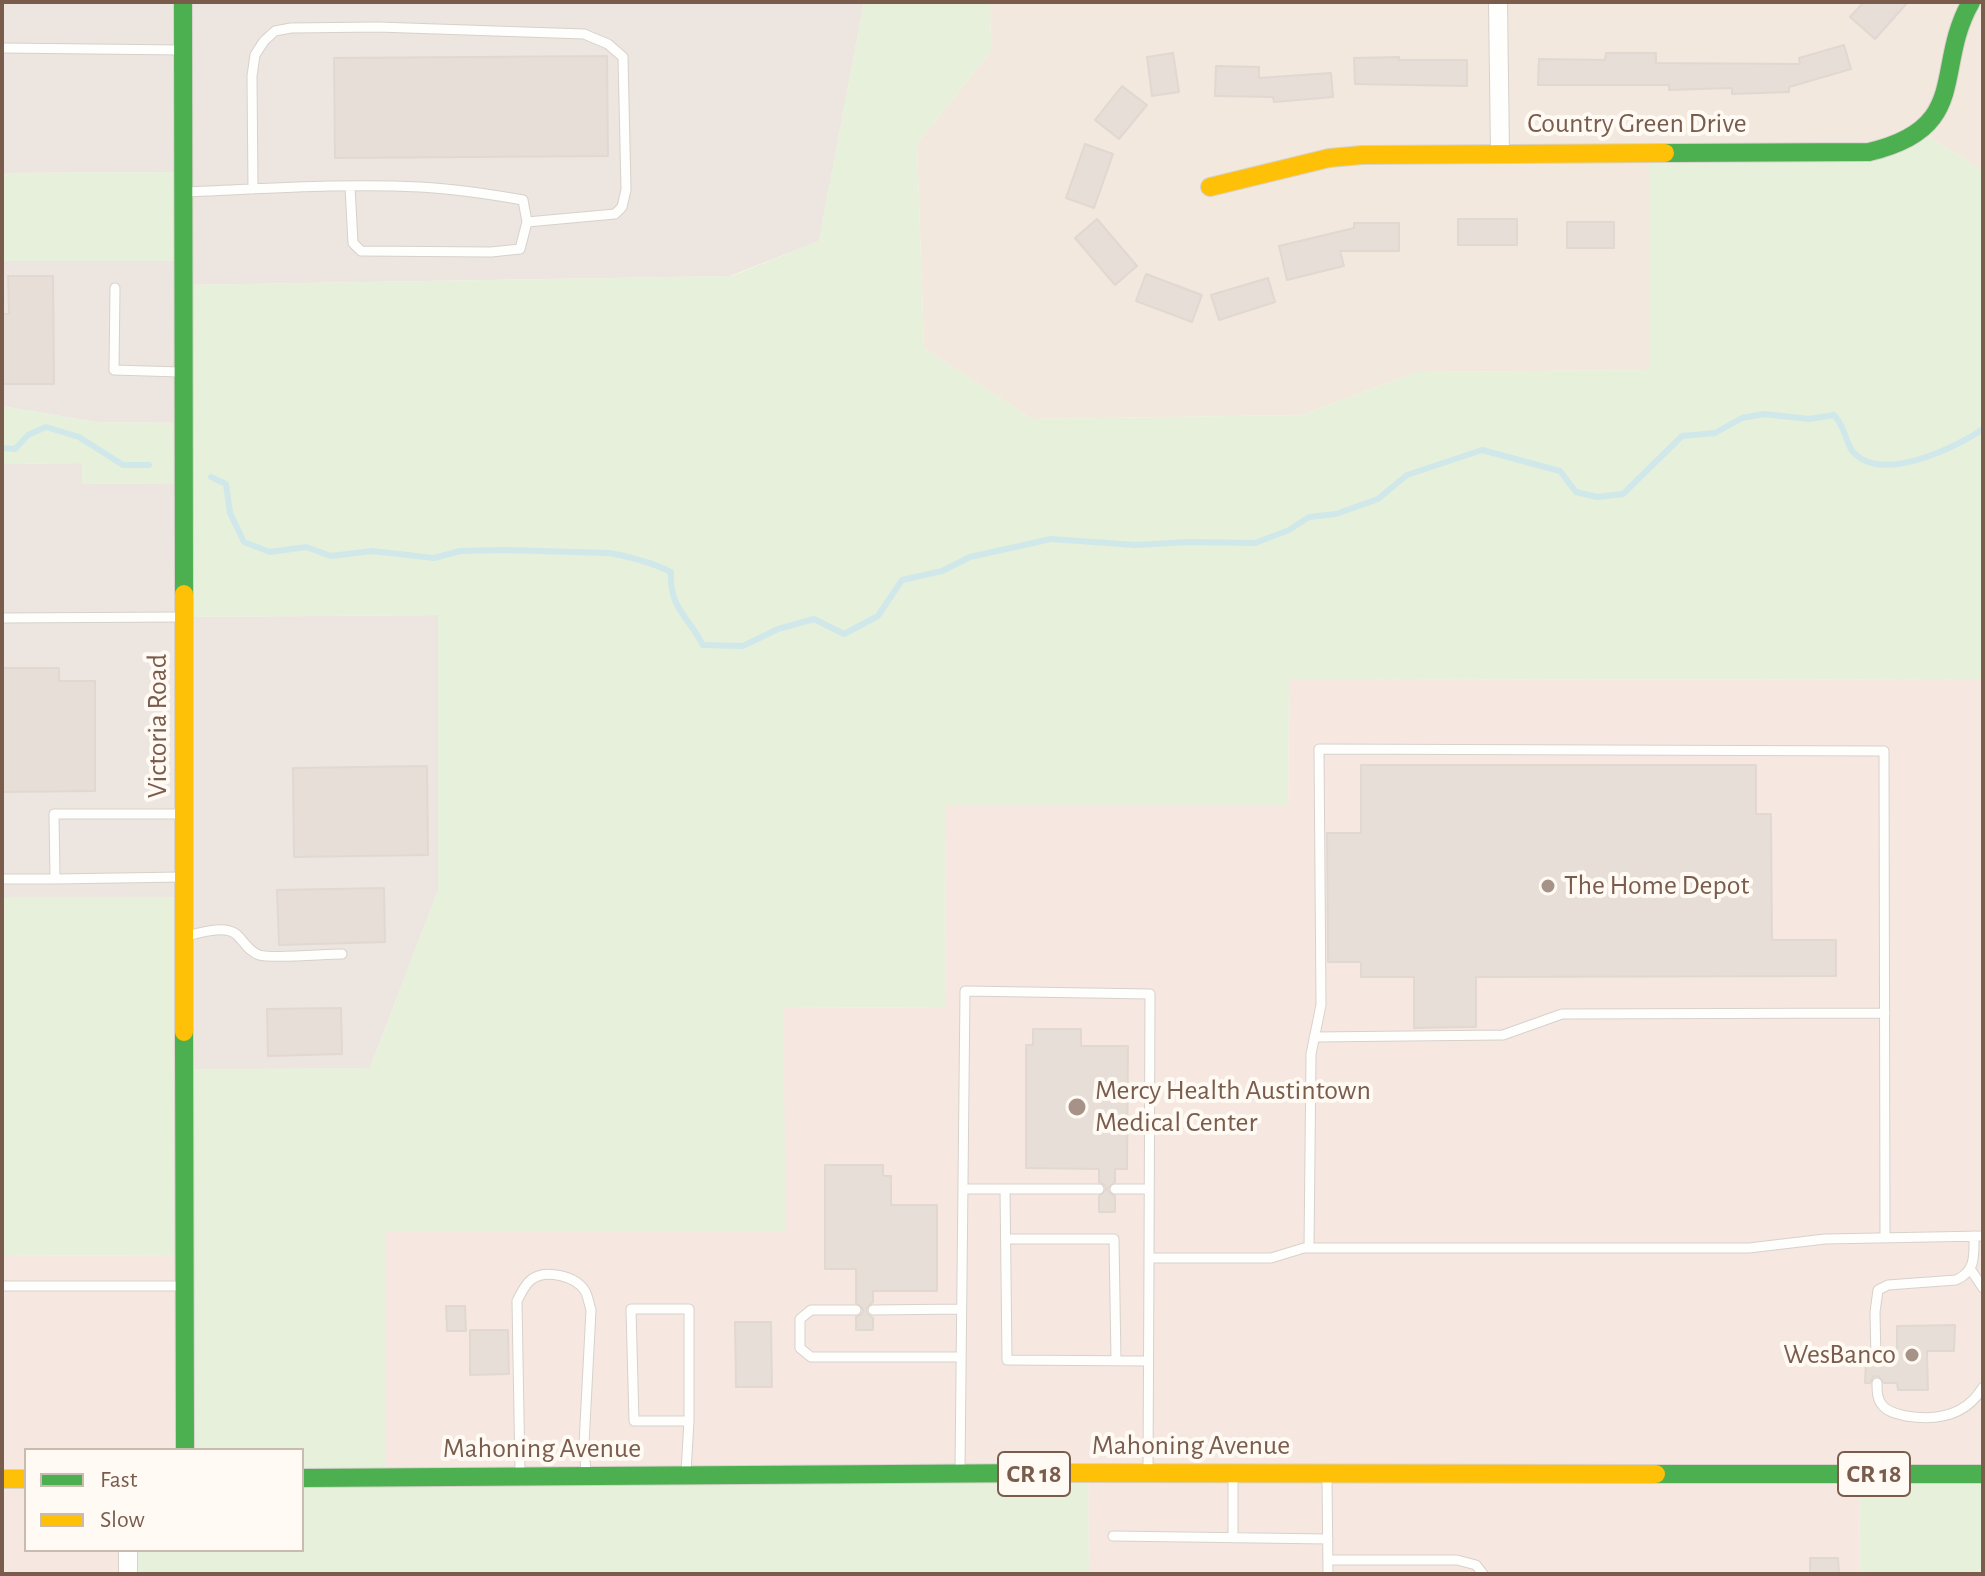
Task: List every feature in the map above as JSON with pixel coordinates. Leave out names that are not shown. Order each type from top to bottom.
[{"type":"street","name":"Victoria Road","points":[[183,2],[185,1448]]},
{"type":"street","points":[[1498,2],[1500,153]]},
{"type":"street","name":"Country Green Drive","points":[[1210,187],[1329,158],[1362,155],[1869,152],[1886,149],[1920,131],[1943,101],[1950,78],[1956,30],[1971,2]]},
{"type":"street","name":"Mahoning Avenue","points":[[304,1478],[960,1473],[1983,1474]]},
{"type":"street","points":[[2,1479],[24,1479]]},
{"type":"street","points":[[128,1552],[128,1574]]},
{"type":"lane","points":[[253,189],[252,76],[255,55],[275,31],[378,27],[584,34],[608,44],[623,57],[626,174],[622,207],[615,214],[527,222]]},
{"type":"lane","points":[[2,48],[183,50]]},
{"type":"lane","points":[[183,193],[253,189],[350,187],[420,187],[523,200],[527,222],[520,249],[491,252],[361,251],[353,243],[350,187]]},
{"type":"lane","points":[[115,288],[114,370],[183,372]]},
{"type":"lane","points":[[2,618],[186,617]]},
{"type":"lane","points":[[1309,1248],[1311,1054],[1321,1005],[1319,749],[1884,751],[1885,1238]]},
{"type":"lane","points":[[55,879],[54,814],[186,815]]},
{"type":"lane","points":[[2,879],[186,877]]},
{"type":"lane","points":[[186,936],[215,930],[228,931],[260,955],[342,954]]},
{"type":"lane","points":[[960,1473],[965,991],[1150,994],[1148,1474]]},
{"type":"lane","points":[[1314,1037],[1503,1035],[1562,1014],[1885,1013]]},
{"type":"lane","points":[[963,1189],[1099,1189]]},
{"type":"lane","points":[[1005,1189],[1007,1360],[1148,1361]]},
{"type":"lane","points":[[1115,1189],[1149,1189]]},
{"type":"lane","points":[[1149,1258],[1271,1258],[1309,1248],[1749,1248],[1820,1239],[1978,1236],[1971,1270],[1956,1280],[1888,1285],[1878,1290],[1876,1359]]},
{"type":"lane","points":[[1006,1239],[1114,1239],[1116,1361]]},
{"type":"lane","points":[[1971,1270],[1983,1288]]},
{"type":"lane","points":[[520,1477],[517,1301],[533,1278],[549,1275],[568,1277],[584,1289],[591,1310],[584,1444],[587,1476]]},
{"type":"lane","points":[[2,1286],[185,1286]]},
{"type":"lane","points":[[685,1475],[689,1421],[689,1309],[631,1309],[634,1421],[689,1421]]},
{"type":"lane","points":[[873,1310],[961,1309]]},
{"type":"lane","points":[[856,1310],[811,1310],[800,1319],[800,1348],[811,1357],[961,1357]]},
{"type":"lane","points":[[1877,1383],[1882,1406],[1892,1412],[1925,1418],[1940,1418],[1954,1413],[1970,1404],[1983,1387]]},
{"type":"lane","points":[[1233,1474],[1233,1538]]},
{"type":"lane","points":[[1327,1474],[1328,1574]]},
{"type":"lane","points":[[1113,1536],[1328,1539]]},
{"type":"lane","points":[[1328,1560],[1457,1560],[1476,1565],[1483,1574]]},
{"type":"shaded area","points":[[2,2],[864,2],[819,241],[730,276],[184,285],[184,423],[95,422],[2,406],[2,261],[183,261],[182,172],[2,173]]},
{"type":"shaded area","points":[[990,2],[1983,2],[1983,171],[1920,131],[1908,140],[1651,153],[1650,370],[1417,372],[1302,415],[1032,419],[924,348],[917,144],[991,51]]},
{"type":"shaded area","points":[[82,463],[83,484],[186,483],[186,617],[438,615],[438,890],[370,1068],[186,1070],[186,897],[2,897],[2,464]]},
{"type":"shaded area","points":[[1983,679],[1983,1474],[1859,1474],[1860,1574],[1089,1574],[1088,1475],[304,1478],[304,1448],[24,1448],[24,1552],[128,1552],[128,1574],[2,1574],[2,1255],[185,1256],[783,1008],[945,1007],[946,806],[1288,806],[1289,680]]},
{"type":"green space","points":[[864,2],[990,2],[991,51],[917,144],[924,348],[1032,419],[1302,415],[1417,372],[1649,370],[1650,152],[1869,152],[1920,131],[1983,171],[1983,679],[1289,680],[1288,806],[946,806],[945,1007],[783,1008],[786,1232],[386,1232],[386,1478],[1088,1474],[1089,1574],[128,1574],[128,1552],[304,1552],[304,1448],[185,1448],[185,1256],[2,1255],[2,897],[186,897],[186,1069],[370,1068],[438,890],[438,615],[186,617],[186,483],[82,484],[82,463],[2,464],[2,406],[95,422],[184,423],[184,285],[732,276],[819,241]]},
{"type":"green space","points":[[183,172],[183,261],[2,261],[2,173]]},
{"type":"green space","points":[[1859,1474],[1983,1474],[1983,1574],[1860,1574]]},
{"type":"building","points":[[1864,2],[1908,2],[1875,39],[1850,17]]},
{"type":"building","points":[[1844,45],[1851,69],[1789,87],[1789,92],[1732,94],[1732,88],[1669,90],[1669,85],[1538,85],[1539,59],[1605,60],[1606,53],[1656,53],[1656,63],[1800,64],[1799,58]]},
{"type":"building","points":[[1173,53],[1179,92],[1152,96],[1147,57]]},
{"type":"building","points":[[607,56],[608,156],[335,158],[334,58]]},
{"type":"building","points":[[1399,57],[1399,60],[1467,60],[1467,86],[1355,84],[1354,58]]},
{"type":"building","points":[[1216,66],[1259,67],[1259,78],[1331,73],[1333,97],[1274,102],[1273,97],[1215,96]]},
{"type":"building","points":[[1122,86],[1147,105],[1119,139],[1095,120]]},
{"type":"building","points":[[1085,144],[1113,154],[1094,208],[1066,198]]},
{"type":"building","points":[[1097,219],[1137,266],[1115,285],[1075,238]]},
{"type":"building","points":[[1458,219],[1517,219],[1517,245],[1458,245]]},
{"type":"building","points":[[1567,222],[1614,222],[1614,248],[1567,248]]},
{"type":"building","points":[[1354,223],[1399,223],[1399,251],[1340,251],[1344,266],[1287,280],[1279,246],[1354,228]]},
{"type":"building","points":[[1146,274],[1202,295],[1192,322],[1136,301]]},
{"type":"building","points":[[8,276],[53,276],[54,384],[2,384],[2,314],[9,314]]},
{"type":"building","points":[[1268,278],[1275,302],[1219,320],[1211,295]]},
{"type":"building","points":[[2,668],[59,668],[59,681],[95,681],[95,791],[2,792]]},
{"type":"building","name":"The Home Depot","points":[[1361,765],[1756,765],[1756,814],[1771,814],[1772,940],[1836,940],[1836,976],[1476,977],[1476,1027],[1414,1028],[1414,977],[1361,977],[1361,962],[1328,962],[1327,833],[1361,833]]},
{"type":"building","points":[[427,766],[428,855],[294,857],[293,768]]},
{"type":"building","points":[[384,888],[385,942],[279,945],[277,890]]},
{"type":"building","points":[[341,1008],[342,1054],[268,1056],[267,1009]]},
{"type":"building","name":"Mercy Health Austintown Medical Center","points":[[1033,1029],[1081,1029],[1081,1046],[1128,1046],[1127,1169],[1115,1169],[1115,1182],[1108,1188],[1109,1193],[1115,1196],[1115,1212],[1099,1212],[1099,1196],[1106,1190],[1105,1185],[1099,1182],[1099,1169],[1026,1168],[1026,1045],[1033,1045]]},
{"type":"building","points":[[825,1165],[883,1165],[883,1176],[891,1176],[891,1205],[937,1205],[937,1291],[873,1291],[873,1302],[866,1309],[873,1318],[873,1330],[856,1330],[856,1317],[862,1314],[863,1309],[856,1303],[856,1269],[825,1269]]},
{"type":"building","points":[[446,1306],[465,1306],[466,1331],[447,1331]]},
{"type":"building","points":[[735,1322],[771,1322],[772,1387],[736,1387]]},
{"type":"building","name":"WesBanco","points":[[1955,1325],[1954,1351],[1927,1351],[1928,1390],[1898,1390],[1897,1383],[1884,1383],[1878,1376],[1865,1383],[1866,1359],[1875,1366],[1880,1365],[1883,1359],[1897,1359],[1897,1326]]},
{"type":"building","points":[[470,1330],[508,1330],[509,1374],[470,1375]]},
{"type":"building","points":[[1810,1558],[1838,1558],[1839,1574],[1810,1574]]},
{"type":"waterway","points":[[211,477],[226,484],[230,513],[244,542],[270,552],[306,547],[331,556],[372,551],[434,558],[460,551],[609,553],[671,572],[676,603],[703,645],[743,646],[778,629],[814,619],[844,634],[878,616],[902,580],[942,571],[970,557],[1051,539],[1135,545],[1255,543],[1289,530],[1309,517],[1336,514],[1378,499],[1407,475],[1482,450],[1560,471],[1576,492],[1597,497],[1623,494],[1682,436],[1715,433],[1742,418],[1764,414],[1809,419],[1834,415],[1854,453],[1882,465],[1900,464],[1938,453],[1983,429]]},
{"type":"waterway","points":[[2,448],[15,449],[28,435],[46,427],[79,437],[123,465],[149,465]]},
{"type":"traffic: fast","points":[[183,2],[184,594]]},
{"type":"traffic: fast","points":[[1665,153],[1869,152],[1901,141],[1923,128],[1937,111],[1960,26],[1971,2]]},
{"type":"traffic: fast","points":[[184,1032],[185,1448]]},
{"type":"traffic: fast","points":[[304,1478],[1039,1473]]},
{"type":"traffic: fast","points":[[1656,1474],[1983,1474]]},
{"type":"traffic: slow","points":[[1210,187],[1329,158],[1362,155],[1665,153]]},
{"type":"traffic: slow","points":[[184,594],[184,1032]]},
{"type":"traffic: slow","points":[[1039,1473],[1656,1474]]},
{"type":"traffic: slow","points":[[2,1479],[24,1479]]},
{"type":"place","name":"The Home Depot","points":[[1548,886]]},
{"type":"place","name":"Mercy Health Austintown Medical Center","points":[[1077,1107]]},
{"type":"place","name":"WesBanco","points":[[1912,1355]]}]
